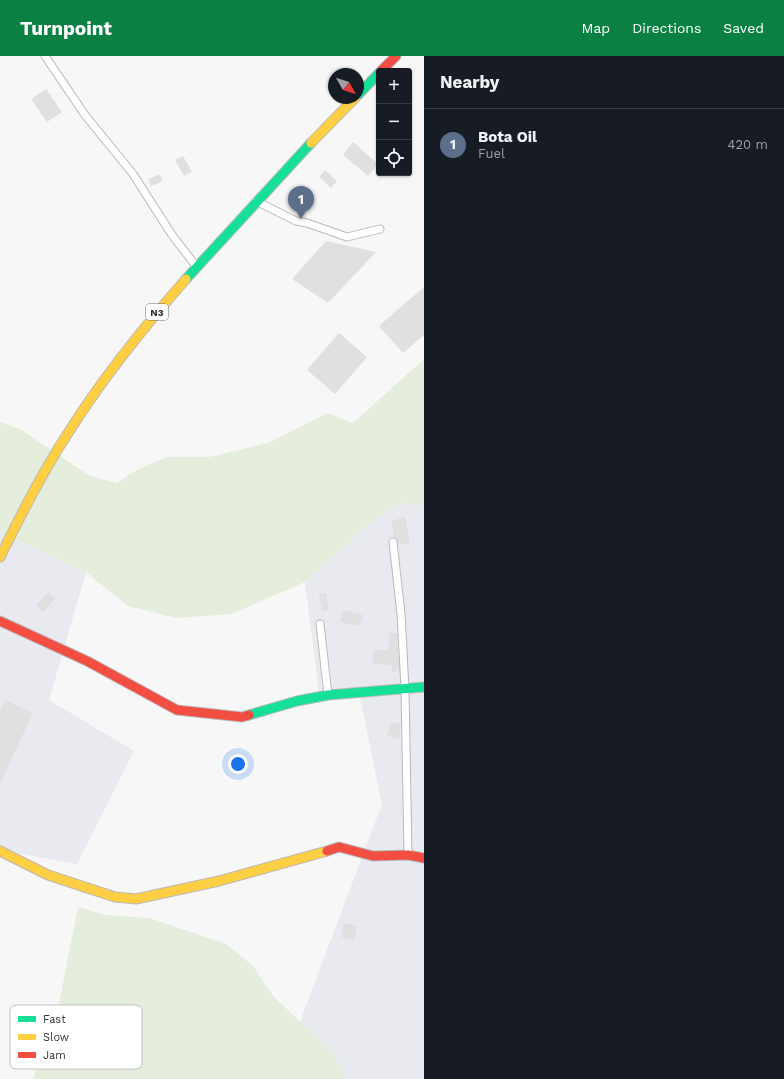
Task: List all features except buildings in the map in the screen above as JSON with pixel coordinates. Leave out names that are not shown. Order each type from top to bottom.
[{"type":"main road","points":[[384,68],[396,56]]},
{"type":"main road","points":[[364,89],[376,76]]},
{"type":"main road","name":"N3","points":[[0,557],[40,478],[102,380],[132,341],[196,266],[349,104]]},
{"type":"main road","points":[[0,621],[87,661],[177,710],[242,717],[297,701],[328,695],[424,687]]},
{"type":"main road","points":[[0,851],[48,875],[108,895],[136,899],[219,881],[339,847],[373,856],[408,855],[424,858]]},
{"type":"street","points":[[45,56],[85,115],[140,184],[172,235],[196,266]]},
{"type":"street","points":[[256,201],[296,221],[307,222],[347,237],[380,229]]},
{"type":"street","points":[[393,542],[401,614],[405,689],[408,855]]},
{"type":"street","points":[[320,624],[328,695]]},
{"type":"shaded area","points":[[400,503],[424,505],[424,1079],[347,1079],[333,1053],[300,1022],[382,804],[360,698],[320,701],[305,582],[369,524]]},
{"type":"shaded area","points":[[0,533],[86,572],[49,700],[134,751],[77,864],[0,850]]},
{"type":"green space","points":[[424,359],[424,505],[400,503],[369,524],[305,582],[231,614],[176,618],[128,606],[86,572],[0,533],[0,422],[20,429],[90,476],[117,483],[135,471],[166,457],[209,457],[268,443],[327,413],[353,423]]},
{"type":"green space","points":[[78,907],[106,915],[149,918],[226,944],[253,966],[273,996],[333,1053],[347,1079],[33,1079],[37,1069],[142,1069],[142,1005],[59,1005]]},
{"type":"traffic: fast","points":[[364,89],[376,76]]},
{"type":"traffic: fast","points":[[186,279],[311,143]]},
{"type":"traffic: fast","points":[[249,715],[297,701],[328,695],[424,687]]},
{"type":"traffic: slow","points":[[311,143],[349,104]]},
{"type":"traffic: slow","points":[[0,557],[60,445],[83,410],[125,352],[186,279]]},
{"type":"traffic: slow","points":[[0,851],[48,875],[115,897],[136,899],[219,881],[327,851]]},
{"type":"traffic: jam","points":[[384,68],[396,56]]},
{"type":"traffic: jam","points":[[0,621],[87,661],[177,710],[242,717],[249,715]]},
{"type":"traffic: jam","points":[[327,851],[339,847],[373,856],[408,855],[424,858]]},
{"type":"place","name":"Bota Oil","points":[[301,219]]}]
